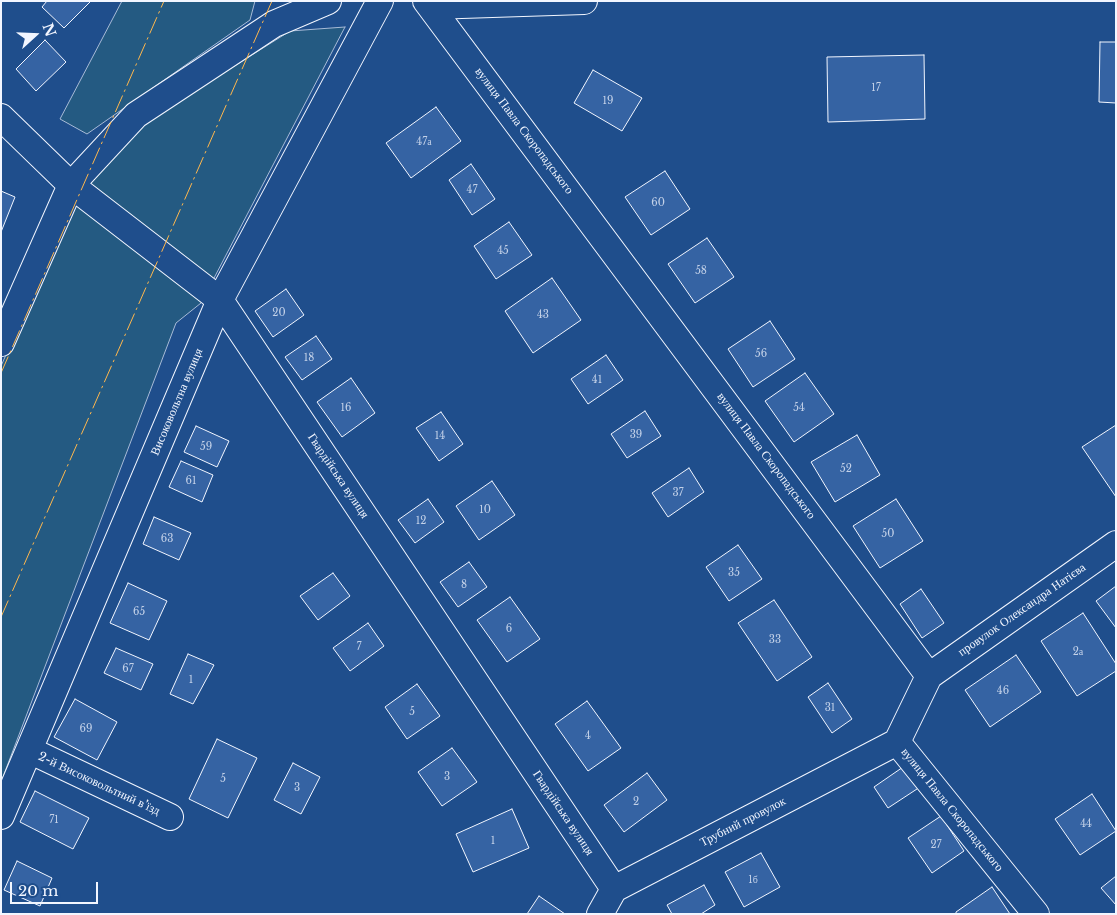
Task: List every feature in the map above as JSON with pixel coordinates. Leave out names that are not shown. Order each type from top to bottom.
[{"type":"street","points":[[1,343],[71,185],[136,115],[274,24],[328,1]]},
{"type":"street","name":"Високовольтна вулиця","points":[[1,816],[220,300],[380,1]]},
{"type":"street","points":[[428,4],[584,1]]},
{"type":"street","name":"вулиця Павла Скоропадського","points":[[428,4],[929,676],[897,742],[1036,914]]},
{"type":"street","name":"Гвардійська вулиця","points":[[1,118],[71,185],[220,300],[614,889]]},
{"type":"street","name":"провулок Олександра Натієва","points":[[929,676],[1116,544]]},
{"type":"street","name":"Трубний провулок","points":[[614,889],[897,742]]},
{"type":"street","name":"2-й Високовольтний в’їзд","points":[[29,750],[170,817]]},
{"type":"street","points":[[600,914],[614,889]]},
{"type":"shaded area","points":[[122,1],[255,1],[250,20],[87,134],[60,119]]},
{"type":"shaded area","points":[[345,27],[201,303],[176,323],[1,782],[1,366],[82,184],[142,124],[290,31]]},
{"type":"building","points":[[47,1],[91,1],[64,28],[42,7]]},
{"type":"building","points":[[45,40],[66,62],[36,91],[16,69]]},
{"type":"building","points":[[1100,42],[1116,42],[1116,103],[1099,102]]},
{"type":"building","points":[[924,55],[925,119],[828,122],[827,57]]},
{"type":"building","points":[[593,70],[642,98],[622,131],[574,103]]},
{"type":"building","points":[[436,107],[461,141],[411,178],[386,143]]},
{"type":"building","points":[[471,164],[495,199],[472,215],[449,180]]},
{"type":"building","points":[[665,171],[690,209],[651,235],[625,197]]},
{"type":"building","points":[[1,191],[15,197],[1,232]]},
{"type":"building","points":[[509,222],[532,255],[496,279],[474,246]]},
{"type":"building","points":[[707,238],[734,277],[695,303],[668,264]]},
{"type":"building","points":[[552,278],[581,320],[533,353],[505,311]]},
{"type":"building","points":[[286,289],[304,315],[273,337],[255,311]]},
{"type":"building","points":[[770,321],[795,359],[753,387],[728,349]]},
{"type":"building","points":[[316,336],[332,359],[302,380],[285,357]]},
{"type":"building","points":[[606,355],[623,380],[588,404],[571,379]]},
{"type":"building","points":[[805,373],[834,414],[794,442],[765,401]]},
{"type":"building","points":[[351,378],[375,413],[342,437],[317,402]]},
{"type":"building","points":[[645,411],[661,436],[627,458],[611,434]]},
{"type":"building","points":[[441,412],[463,444],[439,461],[416,428]]},
{"type":"building","points":[[1116,425],[1116,497],[1082,447]]},
{"type":"building","points":[[196,426],[229,441],[217,467],[184,452]]},
{"type":"building","points":[[857,435],[880,475],[835,502],[811,462]]},
{"type":"building","points":[[181,461],[213,475],[202,502],[169,487]]},
{"type":"building","points":[[689,468],[704,492],[668,517],[652,493]]},
{"type":"building","points":[[492,481],[515,515],[479,540],[456,506]]},
{"type":"building","points":[[428,499],[444,522],[415,543],[398,520]]},
{"type":"building","points":[[896,499],[923,541],[880,568],[853,526]]},
{"type":"building","points":[[154,517],[191,533],[179,560],[143,544]]},
{"type":"building","points":[[738,545],[762,579],[729,601],[706,567]]},
{"type":"building","points":[[469,562],[487,587],[458,607],[440,582]]},
{"type":"building","points":[[333,573],[350,596],[318,620],[300,596]]},
{"type":"building","points":[[128,583],[167,601],[149,640],[110,623]]},
{"type":"building","points":[[1116,586],[1116,628],[1096,601]]},
{"type":"building","points":[[921,589],[944,623],[922,638],[900,604]]},
{"type":"building","points":[[510,597],[540,639],[507,662],[477,620]]},
{"type":"building","points":[[774,600],[812,657],[777,681],[738,623]]},
{"type":"building","points":[[1083,613],[1116,664],[1116,671],[1077,696],[1041,641]]},
{"type":"building","points":[[368,623],[384,646],[350,671],[333,648]]},
{"type":"building","points":[[116,648],[153,664],[141,690],[104,673]]},
{"type":"building","points":[[188,654],[214,665],[193,704],[170,694]]},
{"type":"building","points":[[1016,655],[1041,692],[990,727],[965,690]]},
{"type":"building","points":[[828,683],[852,719],[832,733],[808,697]]},
{"type":"building","points":[[417,684],[440,716],[407,739],[385,707]]},
{"type":"building","points":[[75,699],[117,722],[97,760],[54,737]]},
{"type":"building","points":[[587,701],[621,748],[588,771],[555,724]]},
{"type":"building","points":[[217,739],[257,758],[228,818],[189,799]]},
{"type":"building","points":[[452,748],[477,782],[442,806],[418,772]]},
{"type":"building","points":[[293,763],[320,777],[301,814],[274,800]]},
{"type":"building","points":[[906,765],[920,787],[888,808],[874,787]]},
{"type":"building","points":[[647,773],[667,800],[624,832],[604,805]]},
{"type":"building","points":[[35,791],[89,818],[73,849],[20,822]]},
{"type":"building","points":[[1092,794],[1116,831],[1080,855],[1055,819]]},
{"type":"building","points":[[512,809],[529,848],[473,872],[456,834]]},
{"type":"building","points":[[941,816],[964,851],[932,873],[908,838]]},
{"type":"building","points":[[761,853],[780,887],[744,907],[725,872]]},
{"type":"building","points":[[17,861],[52,878],[40,906],[4,890]]},
{"type":"building","points":[[1116,876],[1116,905],[1101,888]]},
{"type":"building","points":[[704,885],[715,905],[701,914],[672,914],[667,905]]},
{"type":"building","points":[[992,887],[1010,914],[956,914],[956,912]]},
{"type":"building","points":[[539,896],[565,914],[527,914]]},
{"type":"power","points":[[1,373],[164,1]]},
{"type":"power","points":[[1,617],[272,1]]}]
